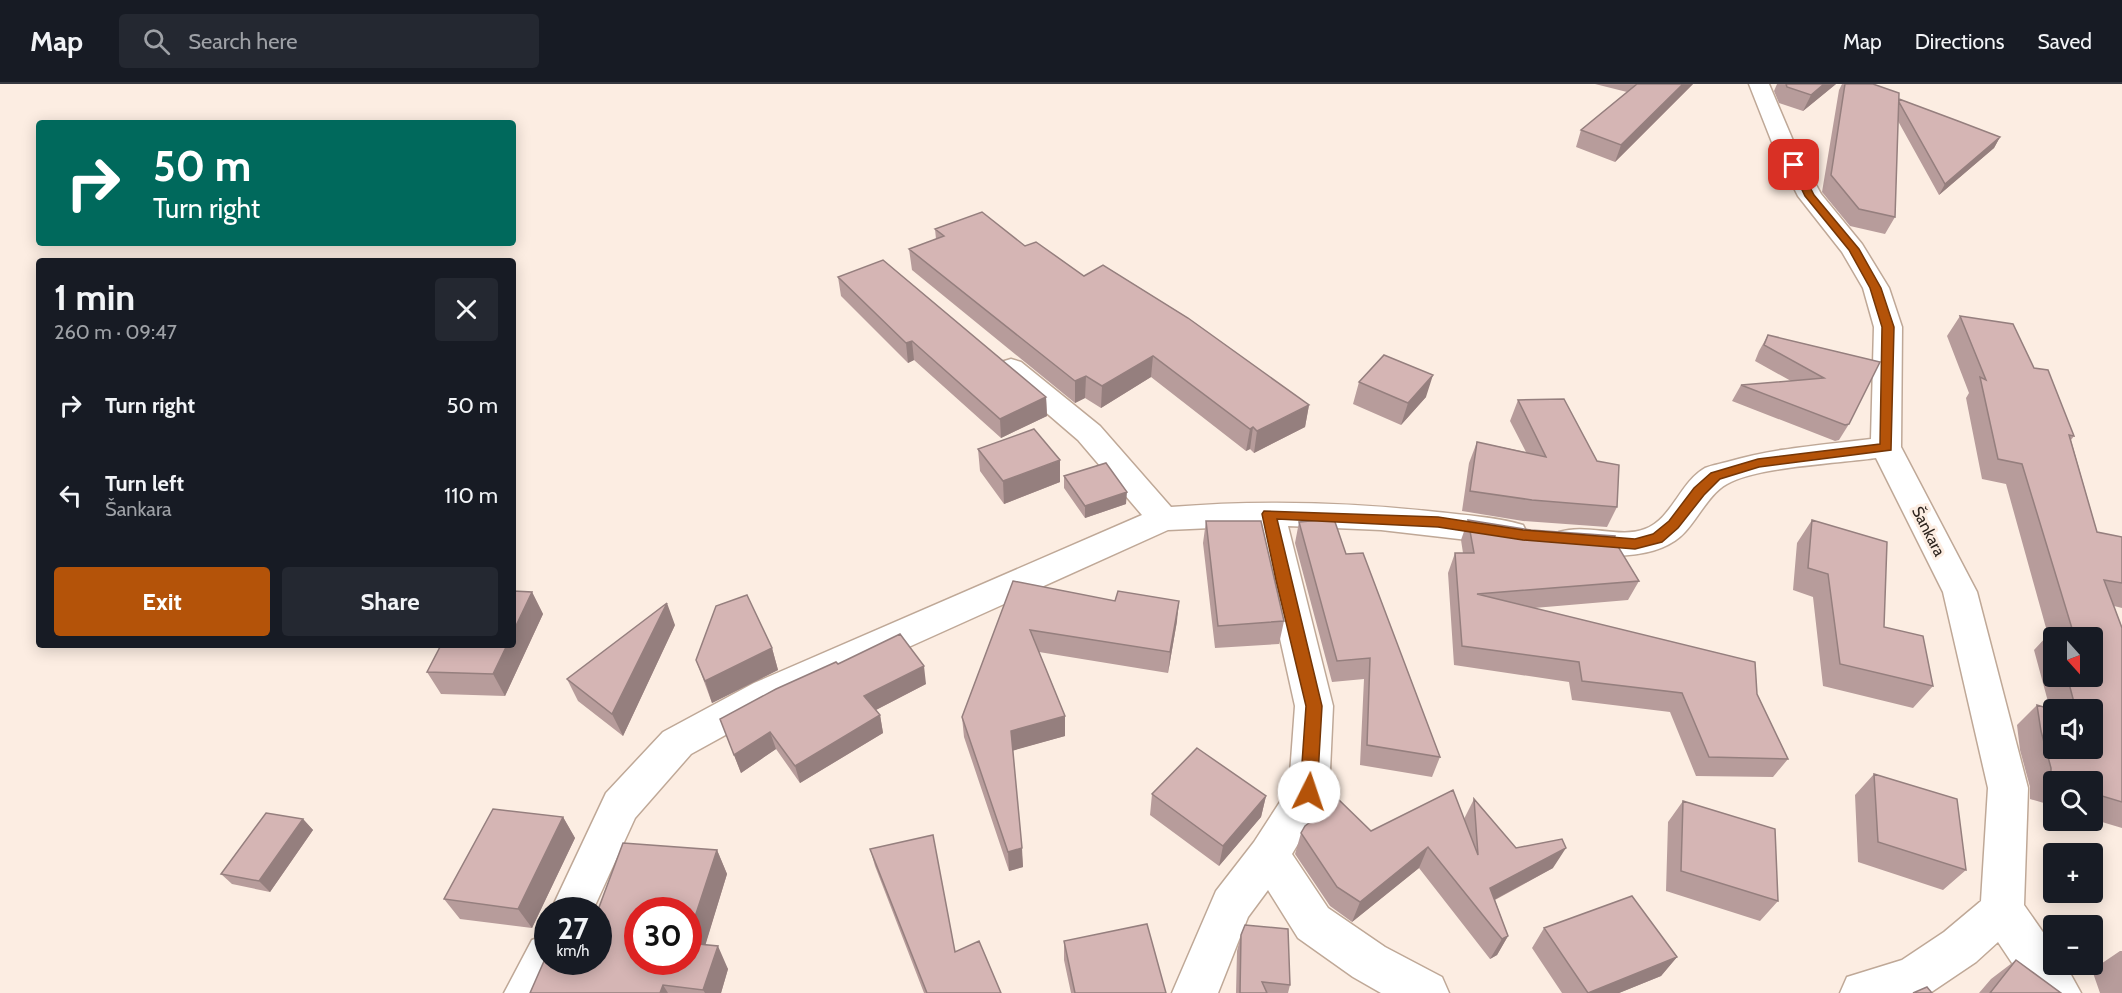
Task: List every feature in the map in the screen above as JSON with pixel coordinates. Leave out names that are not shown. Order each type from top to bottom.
[{"type":"street","name":"Šankara","points":[[1759,84],[1786,150],[1810,196],[1853,249],[1876,288],[1888,327],[1886,447],[1960,592],[2008,788],[2002,910]]},
{"type":"street","points":[[988,349],[1089,434],[1163,519]]},
{"type":"street","points":[[578,897],[620,806],[677,744],[767,694],[1163,519],[1215,514],[1269,514],[1438,522],[1523,535],[1635,544],[1658,538],[1674,524],[1699,492],[1716,476],[1758,463],[1886,447]]},
{"type":"street","points":[[1196,993],[1231,905],[1269,855],[1309,792],[1314,706],[1269,514]]},
{"type":"street","points":[[1269,855],[1313,923],[1369,962],[1426,993]]},
{"type":"street","points":[[1863,993],[1912,978],[1960,947],[2002,910],[2058,993]]},
{"type":"street","points":[[527,993],[537,975]]},
{"type":"building","points":[[1637,84],[1683,84],[1621,145],[1581,130]]},
{"type":"building","points":[[1786,84],[1824,84],[1811,95],[1787,87]]},
{"type":"building","points":[[1845,84],[1873,84],[1899,93],[1895,217],[1859,209],[1831,175]]},
{"type":"building","points":[[1899,99],[2000,137],[1945,184]]},
{"type":"building","points":[[982,212],[1025,246],[1036,242],[1084,276],[1103,265],[1188,318],[1309,405],[1257,431],[1253,427],[1250,429],[1153,356],[1102,386],[1086,376],[1075,381],[909,249],[944,236],[935,229]]},
{"type":"building","points":[[883,260],[1046,397],[1000,419],[912,341],[906,343],[838,277]]},
{"type":"building","points":[[1960,316],[2013,324],[2034,368],[2048,370],[2074,436],[2069,435],[2097,532],[2122,537],[2122,583],[2104,580],[2122,628],[2122,802],[2103,796],[2103,771],[2051,771],[2049,759],[2103,759],[2103,699],[2073,699],[2070,687],[2103,687],[2103,627],[2072,627],[2022,464],[1998,459],[1980,377],[1986,380]]},
{"type":"building","points":[[1768,335],[1880,362],[1849,424],[1845,425],[1741,385],[1824,378],[1764,345]]},
{"type":"building","points":[[1384,355],[1433,375],[1408,403],[1359,382]]},
{"type":"building","points":[[1564,399],[1597,461],[1619,465],[1617,507],[1532,500],[1470,491],[1477,442],[1546,457],[1518,400]]},
{"type":"building","points":[[1034,429],[1060,460],[1003,481],[978,449]]},
{"type":"building","points":[[1106,463],[1127,492],[1085,506],[1064,476]]},
{"type":"building","points":[[1334,519],[1346,554],[1363,553],[1440,757],[1367,745],[1370,658],[1337,661],[1299,522]]},
{"type":"building","points":[[1468,520],[1531,530],[1615,536],[1614,540],[1639,581],[1477,594],[1755,662],[1757,694],[1788,759],[1709,757],[1682,693],[1582,681],[1579,662],[1462,646],[1455,553],[1474,553]]},
{"type":"building","points":[[1812,520],[1887,542],[1884,627],[1923,636],[1933,686],[1840,664],[1828,574],[1808,568]]},
{"type":"building","points":[[1206,521],[1261,521],[1284,621],[1218,626]]},
{"type":"building","points":[[1013,581],[1115,601],[1118,591],[1179,601],[1170,652],[1030,630],[1065,716],[1011,731],[1022,848],[1008,852],[962,717]]},
{"type":"building","points":[[516,591],[532,592],[516,626]]},
{"type":"building","points":[[747,595],[772,648],[705,681],[696,660],[716,606]]},
{"type":"building","points":[[667,603],[612,714],[567,679]]},
{"type":"building","points":[[900,634],[924,666],[864,696],[880,715],[795,766],[770,732],[734,755],[720,719],[776,689],[836,662],[838,664]]},
{"type":"building","points":[[439,648],[506,648],[493,674],[427,672]]},
{"type":"building","points":[[2037,705],[2043,707],[2043,738],[2041,731]]},
{"type":"building","points":[[1197,748],[1266,796],[1223,846],[1152,794]]},
{"type":"building","points":[[1874,774],[1957,799],[1966,870],[1878,842]]},
{"type":"building","points":[[1453,790],[1478,855],[1474,799],[1516,848],[1562,839],[1566,848],[1490,888],[1508,936],[1502,939],[1428,847],[1360,902],[1337,887],[1301,833],[1305,826],[1339,800],[1371,831]]},
{"type":"building","points":[[1683,801],[1775,829],[1778,901],[1681,871]]},
{"type":"building","points":[[493,809],[563,817],[518,909],[444,899]]},
{"type":"building","points":[[266,813],[303,819],[259,881],[221,874]]},
{"type":"building","points":[[933,835],[955,952],[979,941],[1001,993],[927,993],[870,849]]},
{"type":"building","points":[[623,843],[717,850],[702,897],[624,897],[624,975],[702,975],[702,944],[718,946],[703,990],[663,985],[660,993],[530,993],[538,975],[612,975],[612,897],[603,897]]},
{"type":"building","points":[[1632,896],[1677,957],[1588,993],[1544,928]]},
{"type":"building","points":[[1147,924],[1166,993],[1075,993],[1064,941]]},
{"type":"building","points":[[1245,925],[1288,929],[1290,985],[1262,982],[1267,993],[1240,993],[1241,935]]},
{"type":"building","points":[[2016,960],[2061,993],[1990,993]]},
{"type":"building","points":[[1927,987],[1932,993],[1913,993]]},
{"type":"route","points":[[1309,792],[1314,706],[1269,514],[1438,522],[1523,535],[1635,544],[1658,538],[1674,524],[1699,492],[1716,476],[1758,463],[1886,447],[1888,327],[1876,288],[1853,249],[1810,196],[1794,165]]}]
